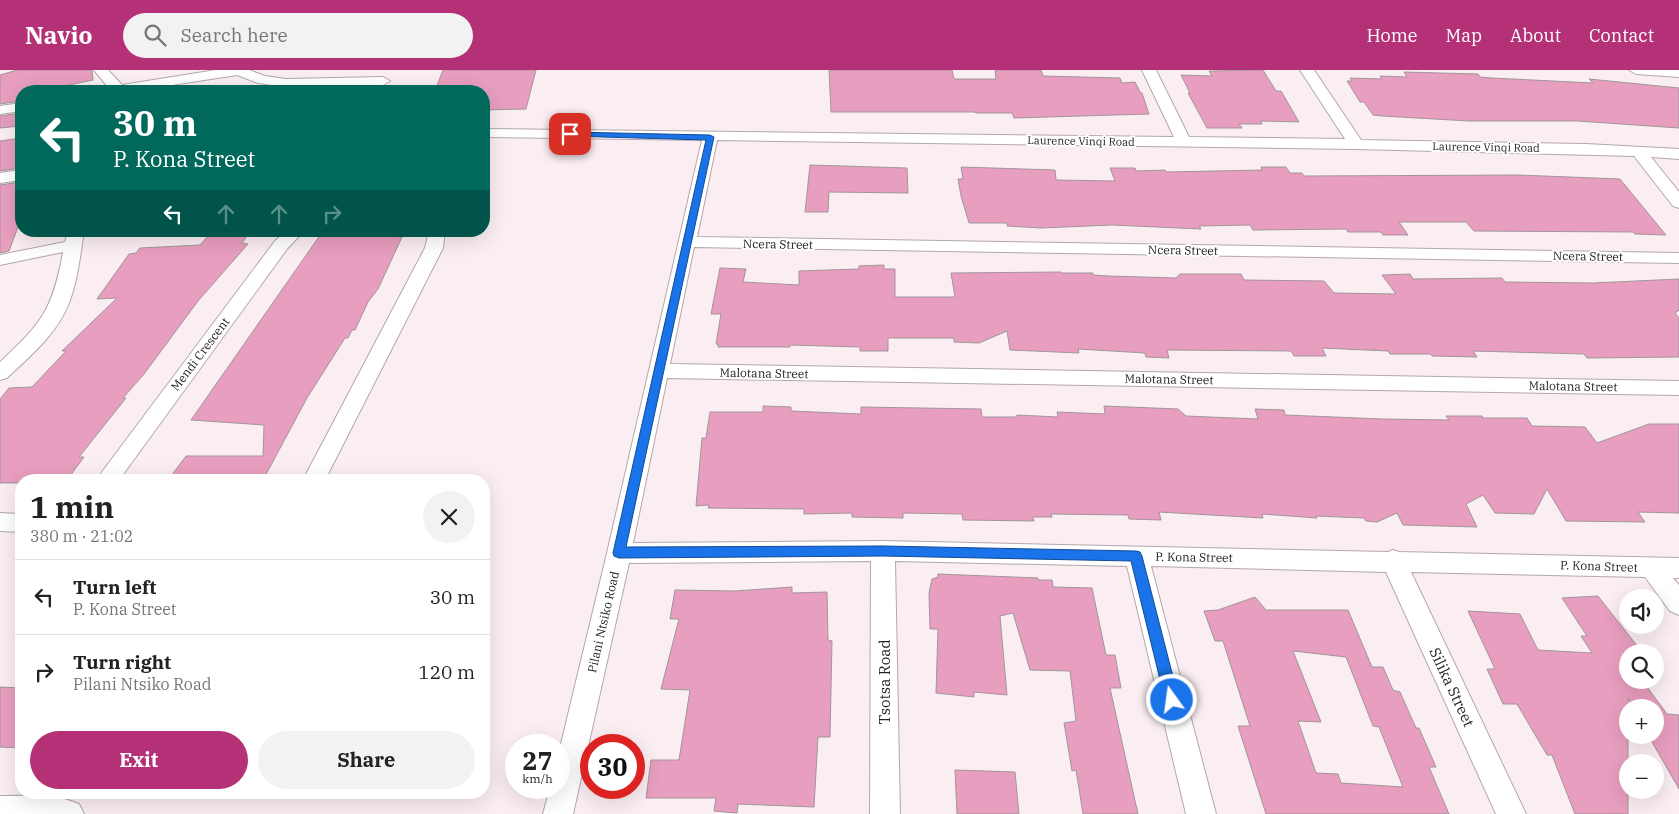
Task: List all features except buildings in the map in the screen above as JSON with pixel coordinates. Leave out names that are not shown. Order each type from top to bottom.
[{"type":"street","points":[[101,70],[110,85]]},
{"type":"street","points":[[176,85],[240,70],[263,80],[286,83],[384,81]]},
{"type":"street","points":[[1149,70],[1184,142]]},
{"type":"street","points":[[1306,70],[1356,144]]},
{"type":"street","points":[[1636,70],[1679,73]]},
{"type":"street","points":[[0,110],[15,108]]},
{"type":"street","name":"Laurence Vinqi Road","points":[[490,133],[1356,144],[1638,151],[1679,154]]},
{"type":"street","name":"Pilani Ntsiko Road","points":[[558,814],[619,553],[710,137]]},
{"type":"street","points":[[1638,151],[1679,203]]},
{"type":"street","points":[[0,178],[15,176]]},
{"type":"street","name":"Mendi Crescent","points":[[111,474],[281,245],[290,237]]},
{"type":"street","points":[[317,474],[434,248],[436,237]]},
{"type":"street","points":[[0,260],[75,238],[61,299],[55,313],[45,327],[0,373]]},
{"type":"street","name":"Ncera Street","points":[[687,242],[1679,258]]},
{"type":"street","name":"Malotana Street","points":[[658,371],[1679,388]]},
{"type":"street","points":[[0,522],[15,523]]},
{"type":"street","name":"P. Kona Street","points":[[619,553],[883,551],[1393,560],[1679,568]]},
{"type":"street","name":"Tsotsa Road","points":[[883,551],[885,814]]},
{"type":"street","points":[[1136,556],[1200,814]]},
{"type":"street","name":"Silika Street","points":[[1393,560],[1511,814]]},
{"type":"street","points":[[1651,567],[1679,604]]},
{"type":"street","points":[[0,810],[51,811],[69,814]]},
{"type":"route","points":[[570,134],[710,137],[619,553],[883,551],[1136,556],[1172,700]]}]
